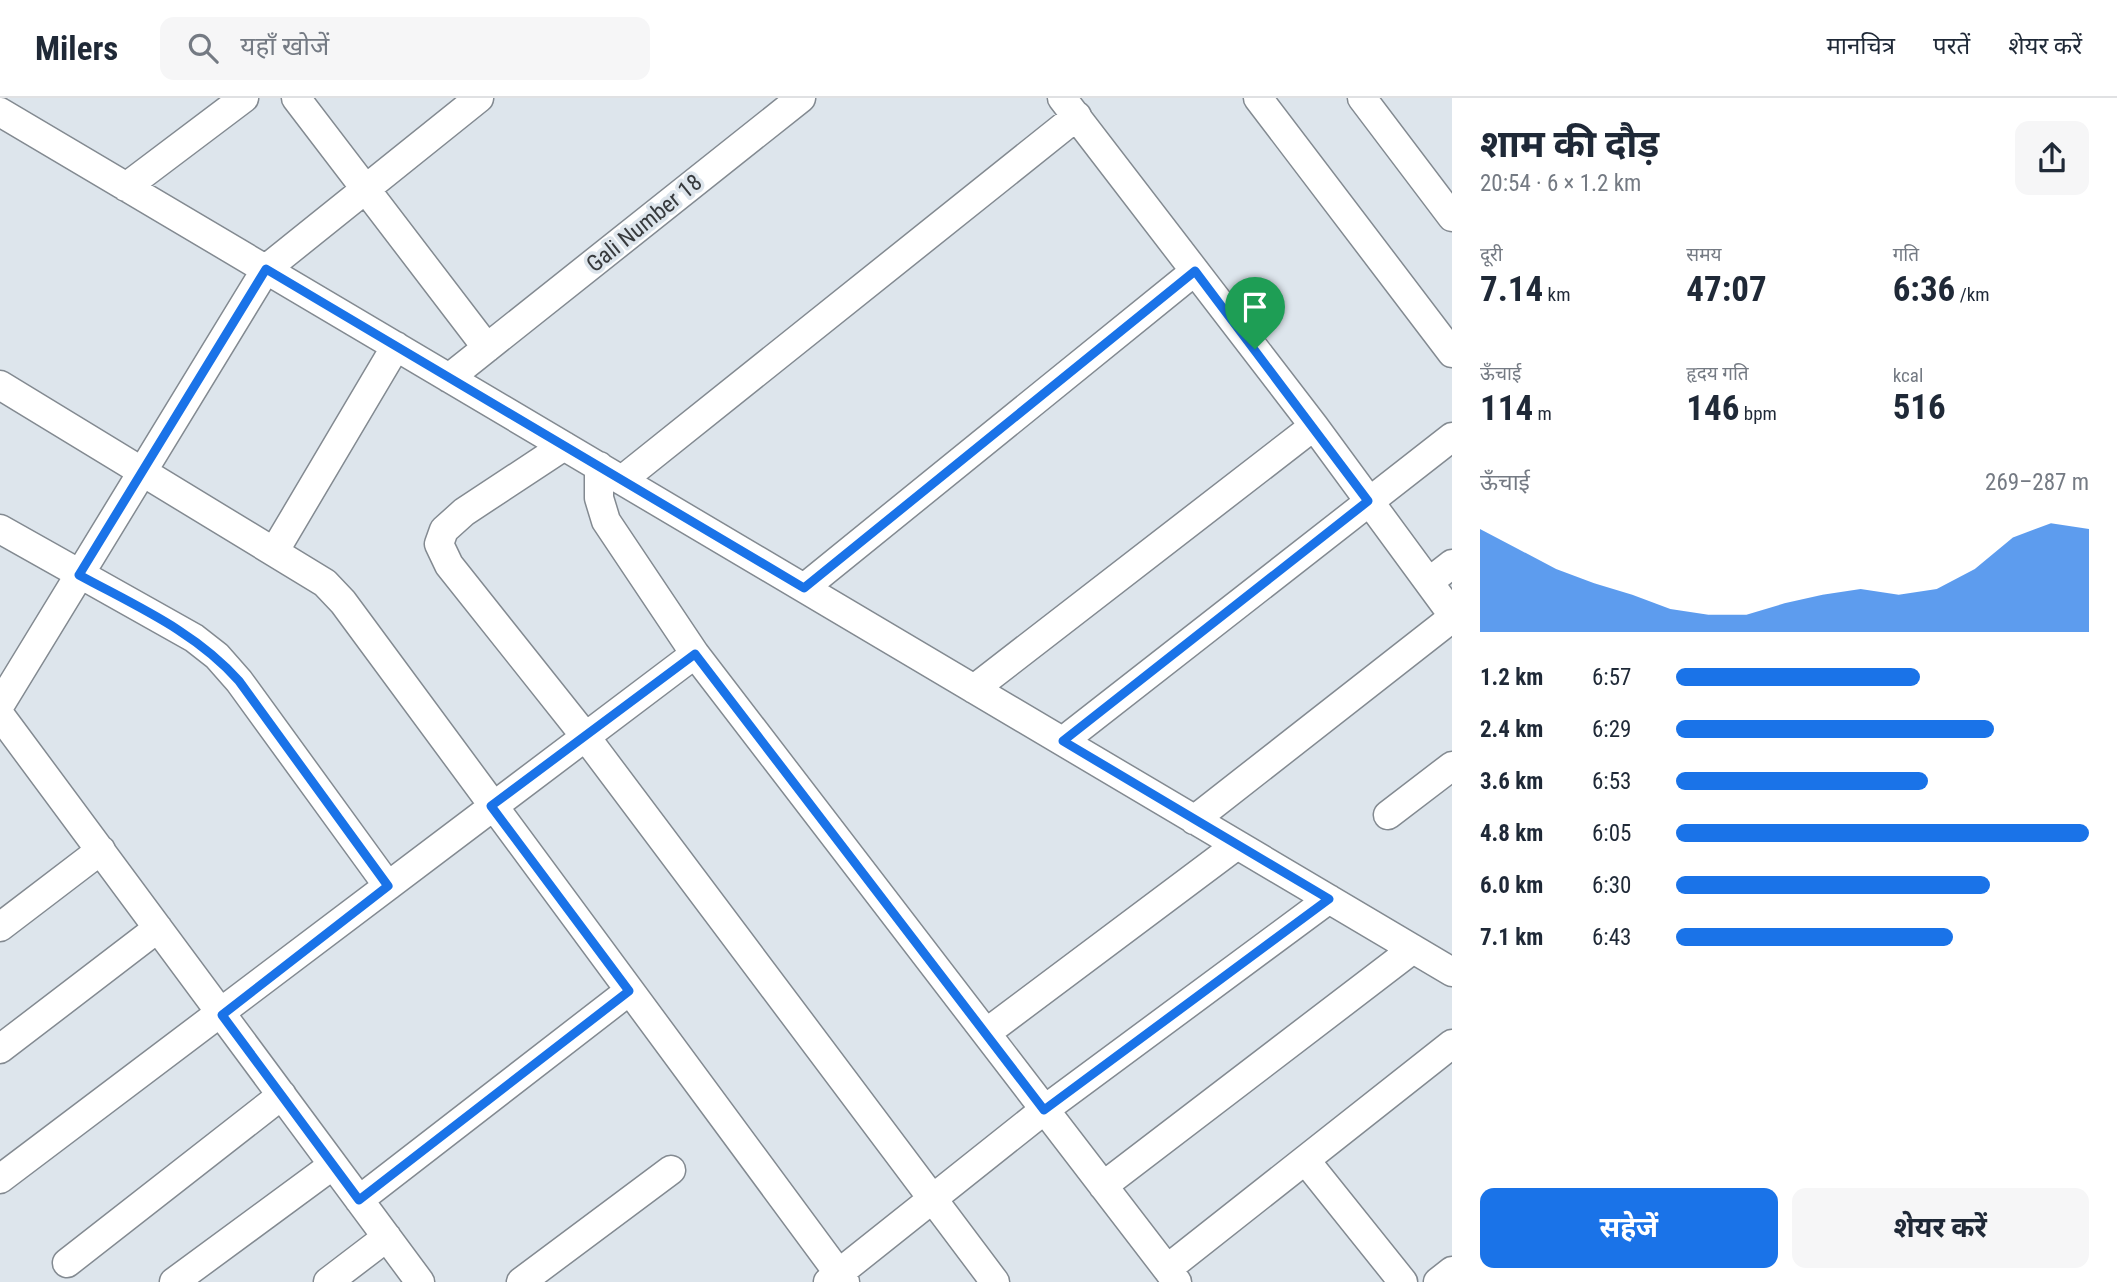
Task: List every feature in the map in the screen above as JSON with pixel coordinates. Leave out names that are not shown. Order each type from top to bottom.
[{"type":"street","points":[[126,187],[244,98]]},
{"type":"street","points":[[296,98],[487,348]]},
{"type":"street","points":[[0,705],[266,269],[479,98]]},
{"type":"street","name":"Gali Number 18","points":[[449,378],[801,98]]},
{"type":"street","points":[[1258,98],[1452,353]]},
{"type":"street","points":[[1362,98],[1452,217]]},
{"type":"street","points":[[1194,820],[1452,616],[1314,426],[1070,107],[610,473],[600,498],[606,521],[695,654],[1172,1276],[1306,1161],[1452,1044]]},
{"type":"street","points":[[0,112],[1452,972]]},
{"type":"street","points":[[804,588],[1195,271]]},
{"type":"street","points":[[274,552],[396,346]]},
{"type":"street","points":[[0,385],[326,583],[343,602],[629,991],[837,1279],[1044,1110],[1329,899]]},
{"type":"street","points":[[974,689],[1314,426]]},
{"type":"street","points":[[1063,741],[1452,437]]},
{"type":"street","points":[[564,446],[464,512],[444,530],[439,544],[449,565],[585,736],[995,1282]]},
{"type":"street","points":[[0,529],[194,638],[217,656],[239,681],[388,886]]},
{"type":"street","points":[[1429,582],[1452,564]]},
{"type":"street","points":[[0,1179],[222,1015],[491,806],[695,654]]},
{"type":"street","points":[[0,715],[420,1282]]},
{"type":"street","points":[[1388,815],[1452,766]]},
{"type":"street","points":[[986,1033],[1237,845]]},
{"type":"street","points":[[0,928],[101,850]]},
{"type":"street","points":[[0,1049],[158,928]]},
{"type":"street","points":[[1103,1186],[1413,949]]},
{"type":"street","points":[[359,1200],[629,991]]},
{"type":"street","points":[[67,1263],[282,1095]]},
{"type":"street","points":[[1306,1161],[1403,1282]]},
{"type":"street","points":[[174,1282],[333,1165]]},
{"type":"street","points":[[521,1282],[671,1170]]},
{"type":"street","points":[[328,1282],[387,1237]]},
{"type":"street","points":[[1438,1282],[1452,1271]]},
{"type":"route","points":[[266,269],[804,588],[1195,271],[1255,349],[1368,501],[1063,741],[1329,899],[1044,1110],[695,654],[491,806],[629,991],[359,1200],[222,1015],[388,886],[239,681],[217,656],[194,638],[79,575],[266,269]]}]
